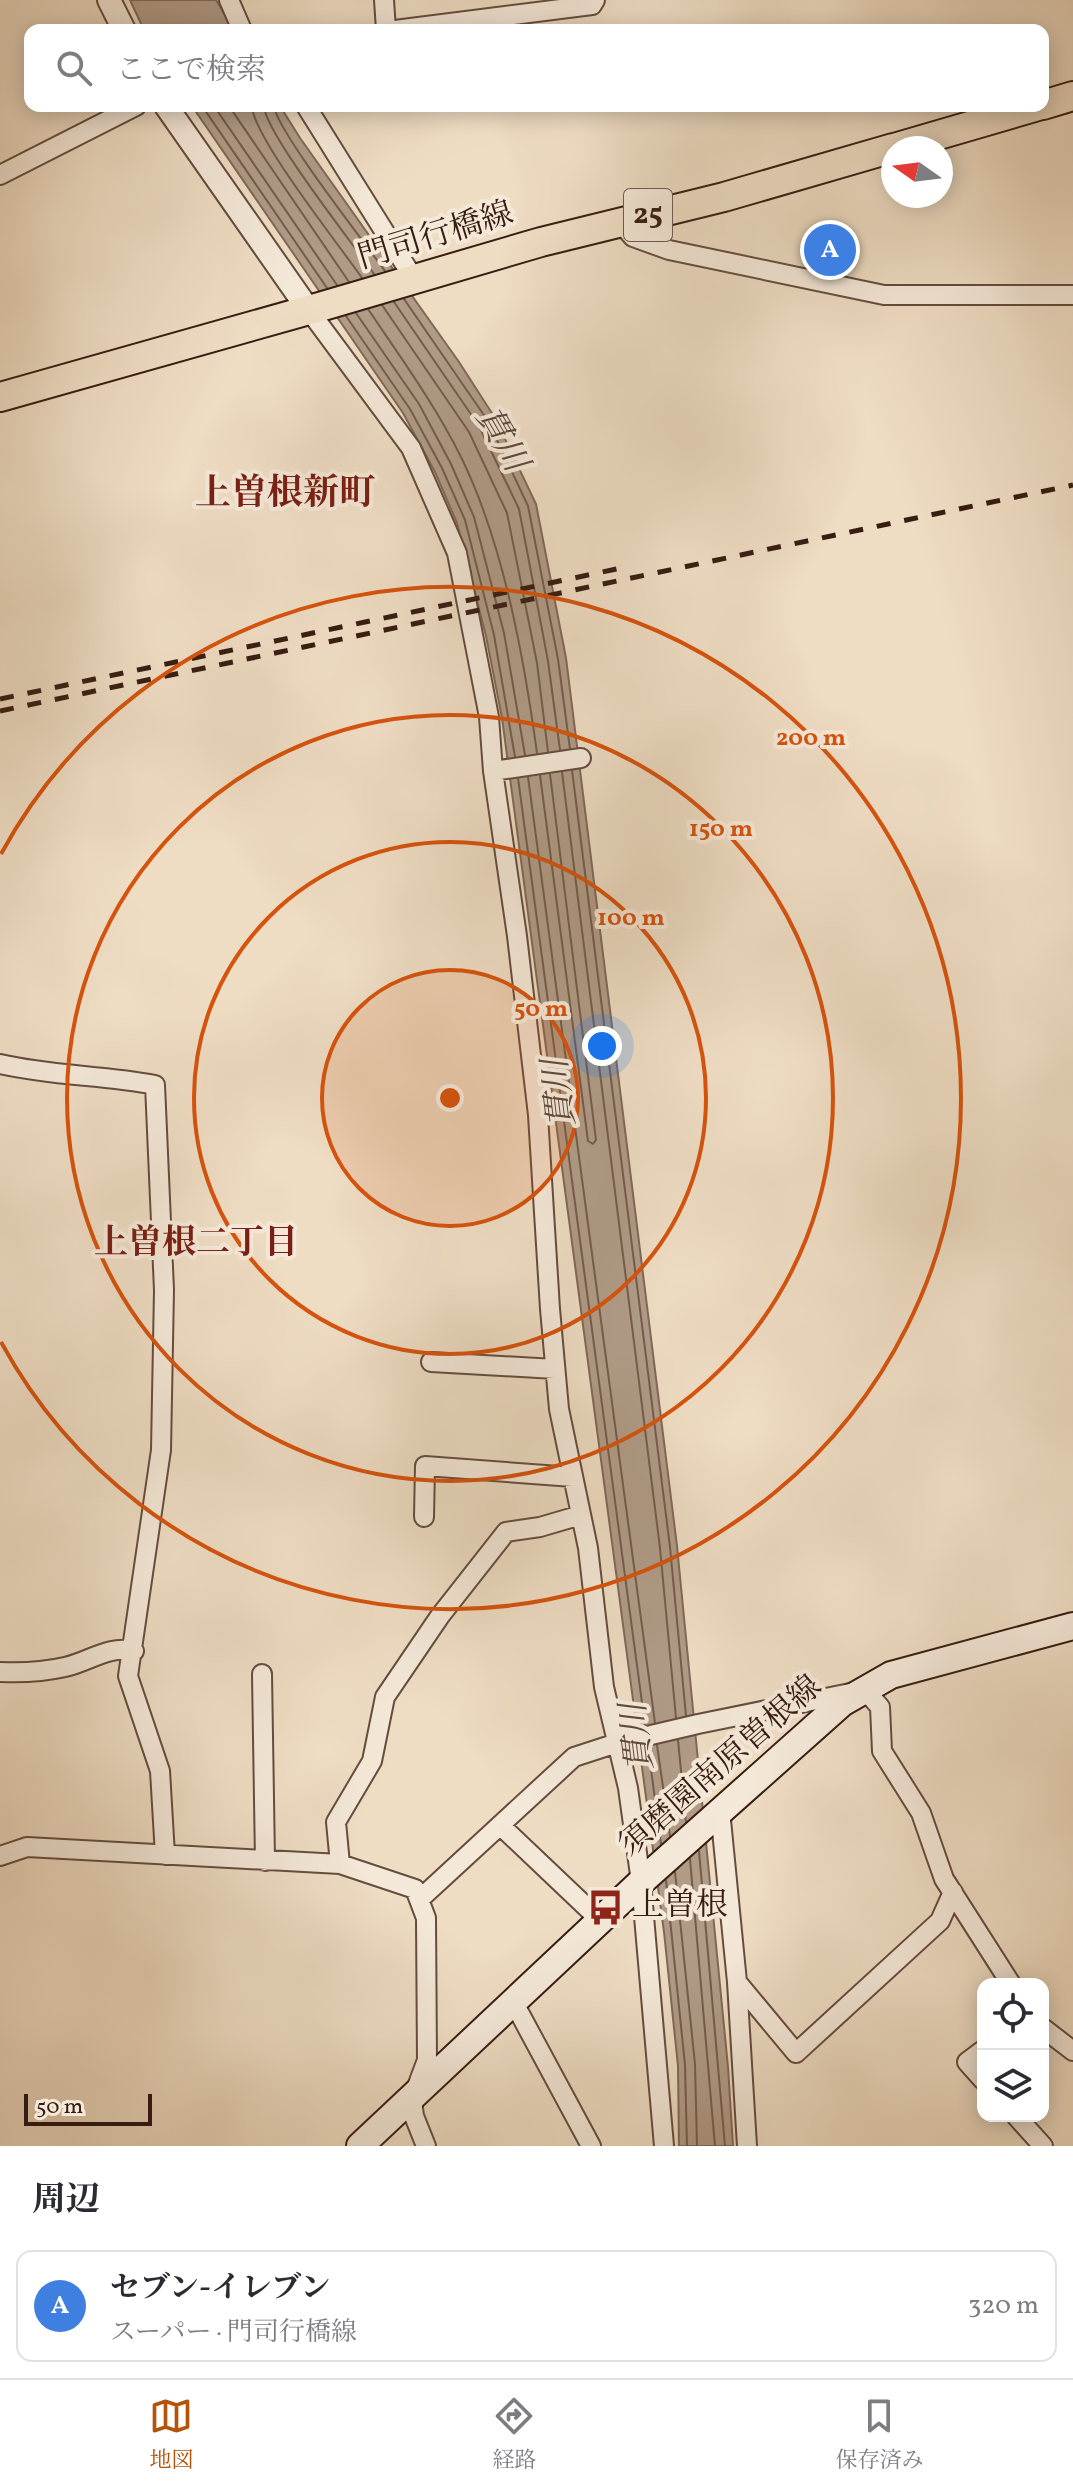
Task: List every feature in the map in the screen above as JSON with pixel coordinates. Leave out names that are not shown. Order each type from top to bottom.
[{"type":"main road","name":"門司行橋線","points":[[1049,103],[1073,96]]},
{"type":"main road","name":"門司行橋線","points":[[934,136],[1017,112]]},
{"type":"main road","name":"門司行橋線","points":[[0,397],[541,242],[724,197],[881,151]]},
{"type":"main road","name":"須磨園南原曽根線","points":[[360,2146],[600,1920],[842,1703],[891,1675],[963,1653],[1073,1626]]},
{"type":"street","points":[[109,0],[121,24]]},
{"type":"street","points":[[229,0],[239,24]]},
{"type":"street","points":[[384,0],[386,24]]},
{"type":"street","points":[[442,24],[592,5],[595,0]]},
{"type":"street","points":[[0,175],[124,112]]},
{"type":"street","points":[[170,112],[316,308],[411,448],[457,553],[489,717],[517,936],[538,1115],[559,1409],[588,1548],[604,1687],[623,1742],[644,1880],[664,2146]]},
{"type":"street","points":[[309,112],[408,281]]},
{"type":"street","points":[[621,223],[633,237],[669,250],[884,295],[1073,295]]},
{"type":"street","points":[[497,770],[581,758]]},
{"type":"street","points":[[0,1064],[40,1073],[155,1085],[164,1290],[161,1450],[128,1676],[160,1771],[165,1855]]},
{"type":"street","points":[[431,1362],[555,1369]]},
{"type":"street","points":[[424,1517],[425,1466],[573,1477]]},
{"type":"street","points":[[340,1864],[336,1822],[372,1761],[385,1697],[440,1616],[506,1532],[540,1527],[581,1515]]},
{"type":"street","points":[[0,1672],[26,1673],[68,1667],[108,1651],[134,1651]]},
{"type":"street","points":[[262,1674],[265,1861]]},
{"type":"street","points":[[420,1899],[574,1757],[698,1724],[865,1690],[880,1707],[882,1751],[921,1813],[944,1879],[1007,1978]]},
{"type":"street","points":[[716,1814],[737,1982],[747,2146]]},
{"type":"street","points":[[500,1825],[600,1920]]},
{"type":"street","points":[[0,1856],[27,1847],[340,1864],[415,1889],[426,1918],[427,2060],[412,2100],[414,2116],[426,2146]]},
{"type":"street","points":[[737,1982],[796,2053],[940,1921],[953,1892]]},
{"type":"street","points":[[514,2003],[591,2146]]},
{"type":"street","points":[[1049,2033],[1073,2051]]},
{"type":"street","points":[[977,2054],[967,2062],[977,2073]]},
{"type":"street","points":[[1021,2122],[1043,2146]]},
{"type":"water","points":[[130,0],[216,0],[230,24],[141,24]]},
{"type":"water","name":"貫川","points":[[196,112],[284,112],[459,362],[495,418],[536,504],[566,658],[677,1546],[733,2146],[679,2146],[678,2066],[664,1932],[502,718],[486,636],[457,523],[435,472],[403,413]]},
{"type":"railway","points":[[0,711],[1073,485]]},
{"type":"railway","points":[[0,699],[626,567]]},
{"type":"place","name":"セブン-イレブン","points":[[830,250]]},
{"type":"place","name":"上曽根","points":[[606,1907]]},
{"type":"district","name":"上曽根新町","points":[[285,495]]},
{"type":"district","name":"上曽根二丁目","points":[[196,1244]]}]
